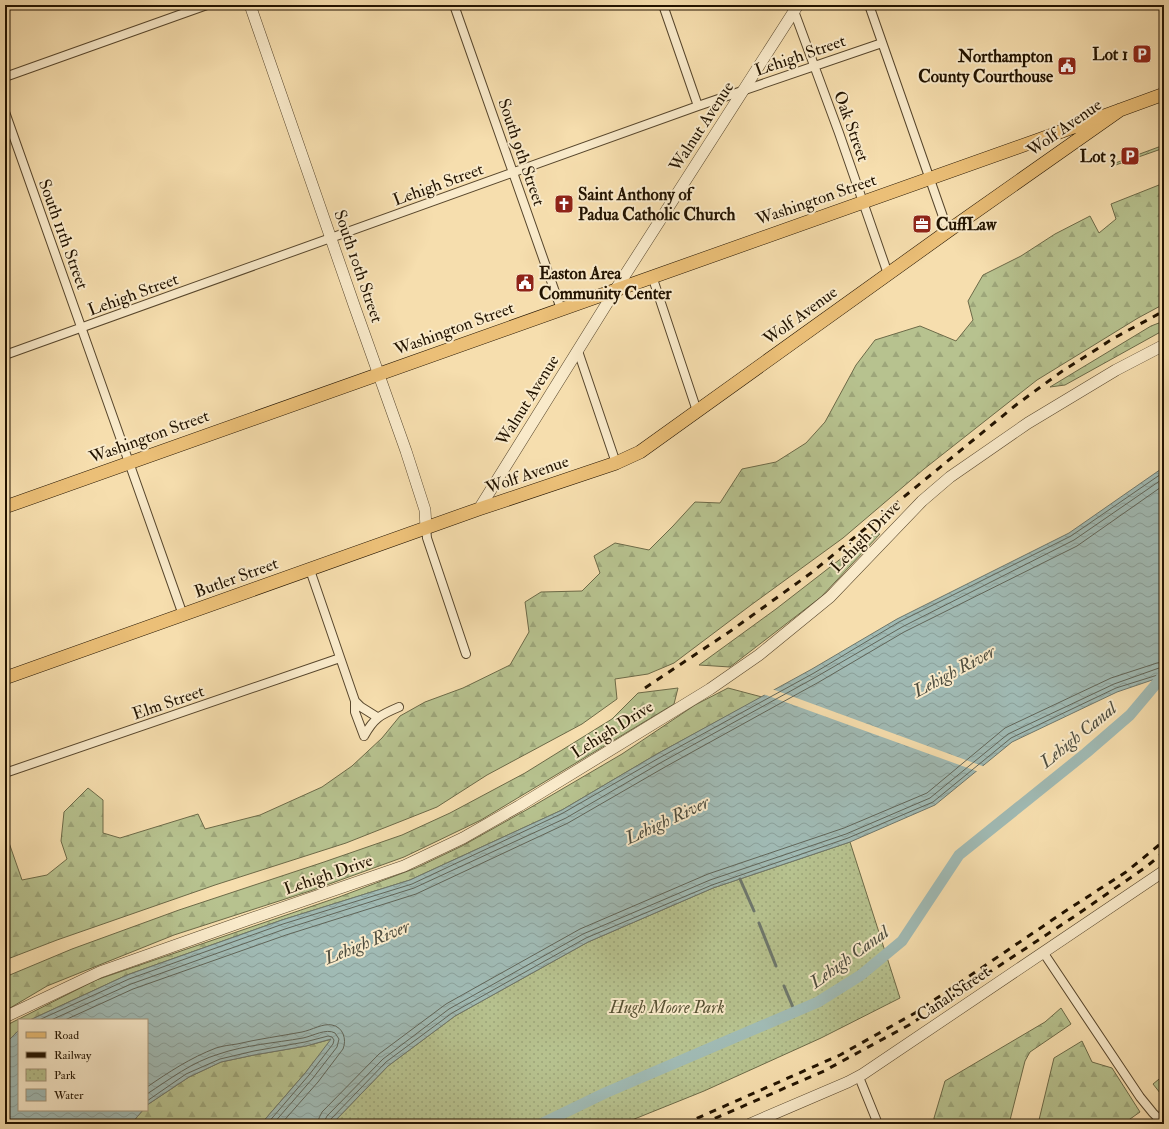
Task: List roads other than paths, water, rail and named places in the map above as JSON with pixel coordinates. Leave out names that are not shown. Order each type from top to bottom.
[{"type":"main road","name":"Washington Street","points":[[5,507],[1164,94]]},
{"type":"main road","name":"Wolf Avenue","points":[[479,509],[616,463],[640,452],[948,231],[1120,110]]},
{"type":"main road","points":[[1038,140],[1045,156],[1044,163]]},
{"type":"main road","name":"Butler Street","points":[[5,678],[479,509]]},
{"type":"street","points":[[5,77],[207,5]]},
{"type":"street","name":"South 10th Street","points":[[250,5],[426,510],[427,538],[466,654]]},
{"type":"street","name":"South 9th Street","points":[[454,5],[561,309]]},
{"type":"street","points":[[663,5],[698,106]]},
{"type":"street","points":[[869,5],[948,231]]},
{"type":"street","name":"Oak Street","points":[[796,8],[813,66],[839,133],[888,274]]},
{"type":"street","name":"Walnut Avenue","points":[[479,509],[616,289],[796,8]]},
{"type":"street","name":"Lehigh Street","points":[[5,355],[698,106],[882,43]]},
{"type":"street","name":"South 11th Street","points":[[5,112],[183,615]]},
{"type":"street","points":[[652,276],[697,411]]},
{"type":"street","name":"Lehigh Drive","points":[[5,1018],[100,972],[404,866],[464,838],[520,806],[710,688],[759,655],[830,597],[922,501],[950,477],[1028,423],[1116,370],[1164,345]]},
{"type":"street","points":[[578,351],[616,463]]},
{"type":"street","points":[[310,570],[355,701],[355,712],[364,736],[377,717],[399,707]]},
{"type":"street","name":"Elm Street","points":[[5,774],[340,658]]},
{"type":"street","points":[[355,701],[361,708],[377,717]]},
{"type":"street","name":"Canal Street","points":[[750,1124],[858,1077],[1164,870]]},
{"type":"street","points":[[1043,952],[1140,1097],[1164,1124]]},
{"type":"street","points":[[858,1077],[878,1124]]},
{"type":"water","name":"Lehigh River","points":[[1164,467],[1164,676],[1117,692],[1012,742],[935,805],[850,842],[713,888],[588,942],[455,1016],[388,1066],[332,1124],[261,1124],[306,1072],[331,1039],[306,1046],[221,1062],[189,1077],[148,1104],[148,1019],[32,1019],[127,975],[282,920],[410,880],[562,810],[657,754],[812,669],[897,619],[1069,533]]},
{"type":"water","points":[[18,1031],[18,1111],[142,1111],[131,1124],[5,1124],[5,1044]]},
{"type":"waterway","name":"Lehigh Canal","points":[[541,1124],[605,1093],[818,1002],[861,975],[902,941],[959,855],[1086,753],[1130,715],[1162,677]]},
{"type":"waterway","points":[[740,879],[754,911]]},
{"type":"waterway","points":[[759,923],[776,966]]},
{"type":"waterway","points":[[784,986],[795,1012]]},
{"type":"railway","points":[[645,688],[732,630],[811,573],[1016,405],[1061,372],[1114,338],[1164,311]]},
{"type":"railway","points":[[684,1124],[840,1055],[915,1013],[1126,872],[1164,841]]},
{"type":"railway","points":[[702,1124],[824,1071],[909,1025],[1075,916],[1146,867],[1164,852]]},
{"type":"place","name":"Lot 1","points":[[1142,54]]},
{"type":"place","name":"Northampton County Courthouse","points":[[1067,66]]},
{"type":"place","name":"Lot 3","points":[[1130,156]]},
{"type":"place","name":"Saint Anthony of Padua Catholic Church","points":[[564,204]]},
{"type":"place","name":"CuffLaw","points":[[922,224]]},
{"type":"place","name":"Easton Area Community Center","points":[[525,283]]},
{"type":"park label","name":"Hugh Moore Park","points":[[667,1007]]}]
